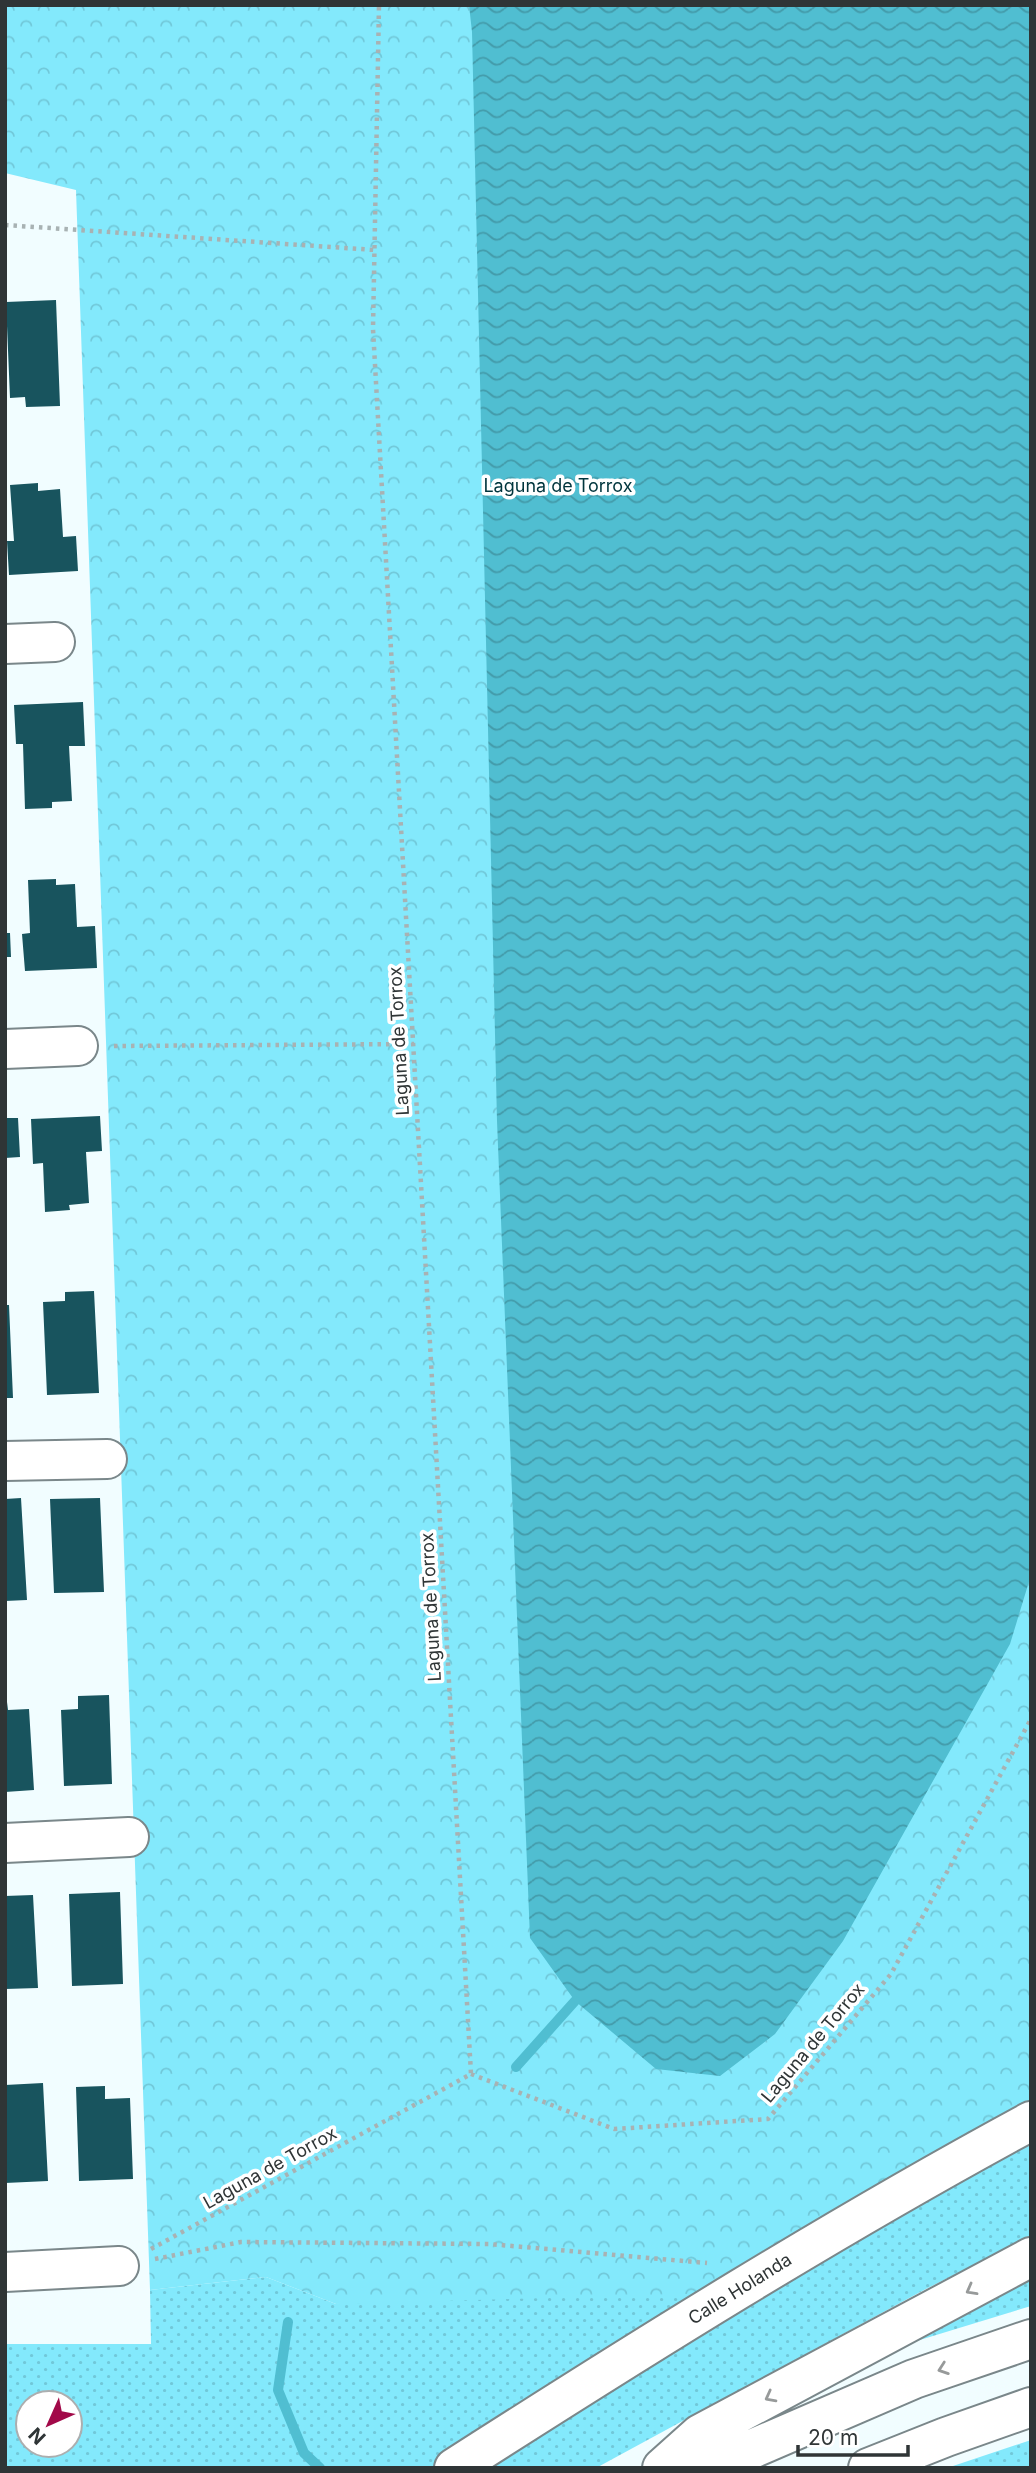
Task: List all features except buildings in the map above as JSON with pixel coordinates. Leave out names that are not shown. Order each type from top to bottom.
[{"type":"main road","points":[[5,644],[55,642]]},
{"type":"main road","points":[[5,1049],[78,1046]]},
{"type":"main road","points":[[5,1461],[107,1459]]},
{"type":"main road","points":[[5,1843],[130,1837]]},
{"type":"main road","name":"Calle Holanda","points":[[454,2468],[771,2269],[958,2160],[1031,2121]]},
{"type":"main road","points":[[662,2468],[701,2434],[1031,2257]]},
{"type":"main road","points":[[5,2272],[119,2266]]},
{"type":"main road","points":[[708,2468],[914,2379],[1031,2339]]},
{"type":"main road","points":[[868,2468],[1031,2407]]},
{"type":"path","name":"Laguna de Torrox","points":[[379,5],[373,329],[471,2074]]},
{"type":"path","points":[[5,225],[374,250]]},
{"type":"path","points":[[78,1046],[414,1044]]},
{"type":"path","name":"Laguna de Torrox","points":[[119,2266],[471,2074],[614,2129],[768,2119],[891,1974],[1031,1719]]},
{"type":"path","points":[[119,2266],[241,2242],[489,2244],[771,2269]]},
{"type":"green space","name":"Laguna de Torrox","points":[[5,5],[1031,5],[1031,2122],[722,2293],[336,2304],[266,2277],[150,2290],[76,190],[5,173]]},
{"type":"green space","points":[[1031,2122],[1031,2236],[924,2290],[596,2468],[5,2468],[5,2344],[151,2344],[150,2290],[266,2277],[336,2304]]},
{"type":"green space","points":[[1031,2277],[1031,2306],[910,2343]]},
{"type":"green space","points":[[1031,2440],[1031,2468],[947,2468]]},
{"type":"water","name":"Laguna de Torrox","points":[[469,5],[1031,5],[1031,1575],[1010,1644],[843,1941],[775,2034],[720,2076],[656,2069],[575,2001],[530,1938],[497,1121],[472,32]]},
{"type":"waterway","points":[[516,2067],[575,2001]]},
{"type":"waterway","points":[[288,2322],[278,2390],[304,2453],[320,2468]]}]
